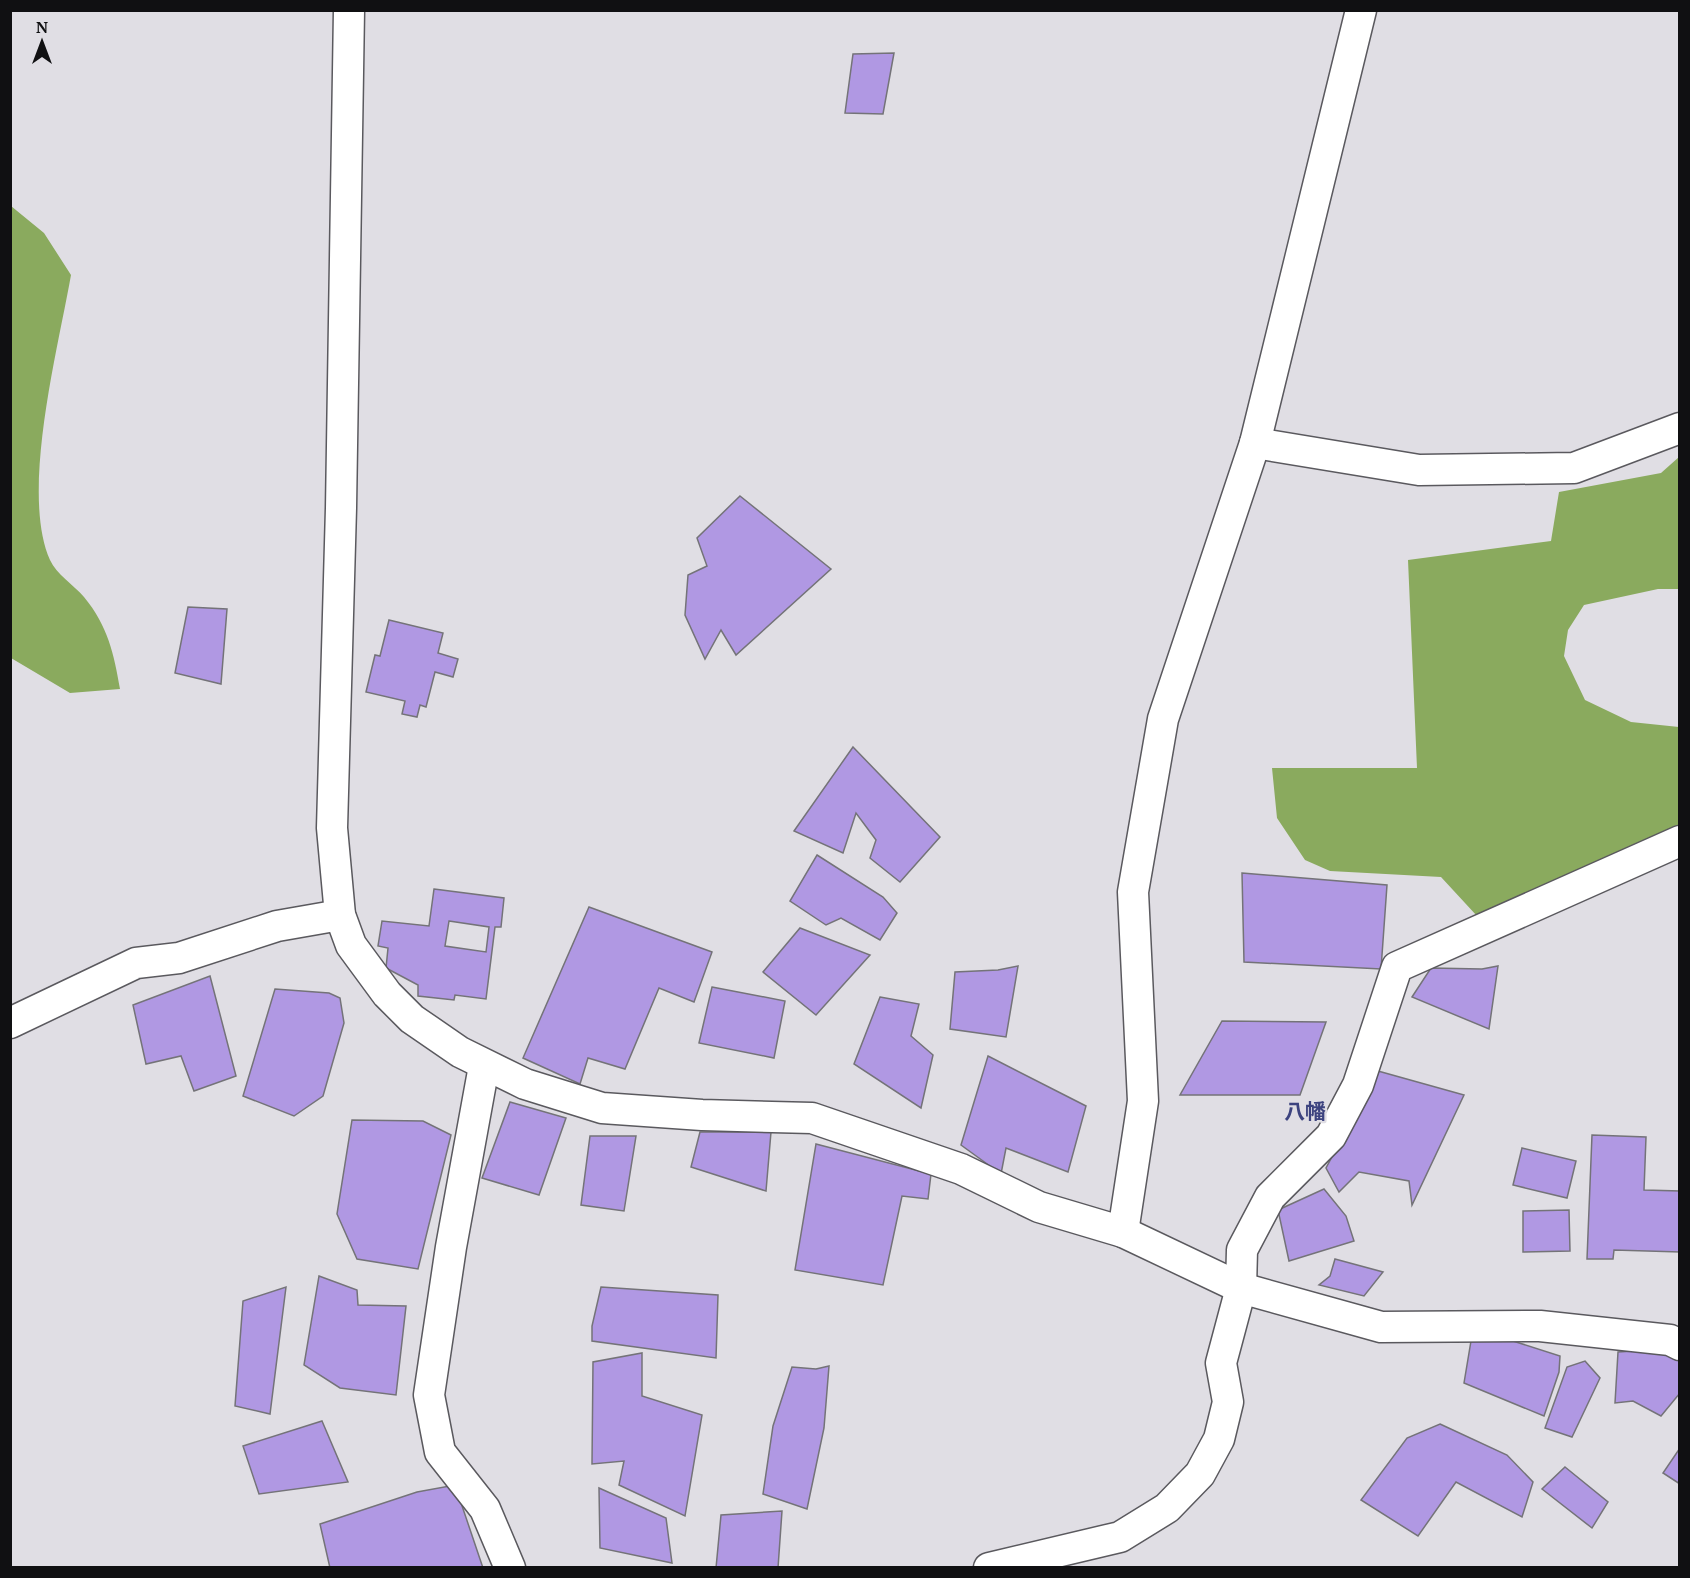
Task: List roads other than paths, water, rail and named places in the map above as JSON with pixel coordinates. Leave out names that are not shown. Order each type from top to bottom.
[{"type":"street","points":[[350,10],[341,508],[332,828],[340,915],[351,945],[387,994],[412,1020],[484,1066],[525,1084],[602,1108],[702,1115],[812,1118],[961,1169],[1039,1206],[1123,1232],[1240,1288],[1381,1327],[1540,1326],[1670,1340],[1680,1345]]},
{"type":"street","points":[[1123,1232],[1143,1101],[1133,892],[1164,719],[1254,443],[1361,10]]},
{"type":"street","points":[[1254,443],[1419,470],[1574,468],[1680,428]]},
{"type":"street","points":[[988,1568],[1120,1537],[1167,1508],[1200,1474],[1219,1439],[1228,1402],[1221,1363],[1240,1288],[1242,1250],[1270,1197],[1331,1136],[1358,1085],[1397,967],[1680,841]]},
{"type":"street","points":[[10,1023],[136,963],[178,958],[277,926],[340,915]]},
{"type":"street","points":[[484,1066],[451,1247],[429,1395],[440,1452],[485,1509],[510,1568]]},
{"type":"district","name":"八幡","points":[[1305,1111]]}]
